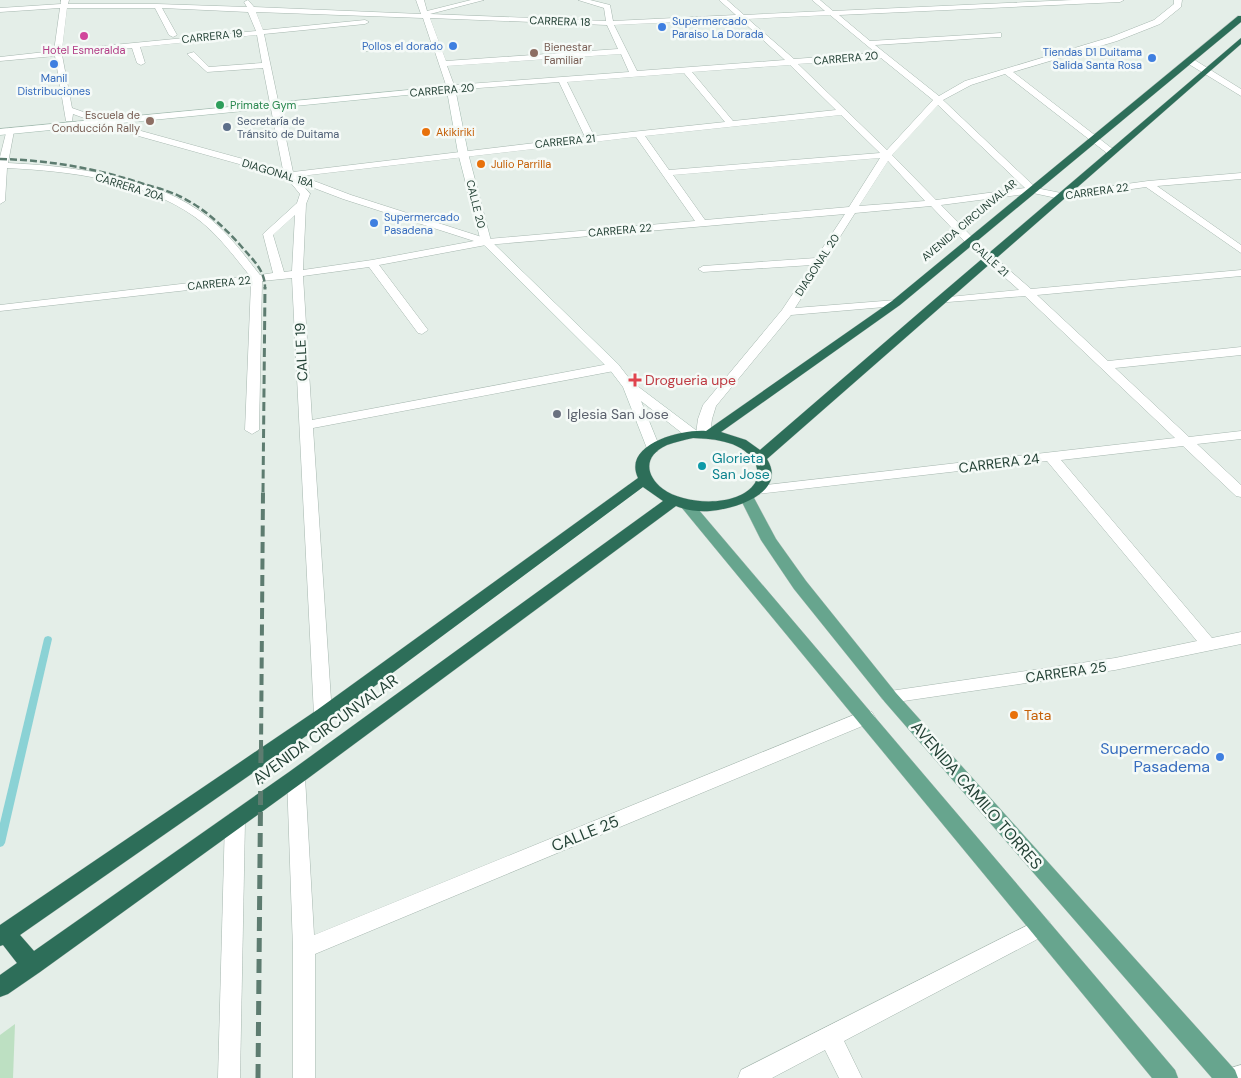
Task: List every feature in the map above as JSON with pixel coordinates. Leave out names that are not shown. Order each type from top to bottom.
[{"type":"highway","name":"AVENIDA CIRCUNVALAR","points":[[701,434],[896,303],[1241,18]]},
{"type":"highway","points":[[760,458],[1241,40]]},
{"type":"highway","points":[[701,434],[739,442],[752,449],[760,458],[765,469],[764,480],[752,494],[722,505],[708,507],[680,503],[655,492],[644,480],[641,468],[644,457],[652,448],[663,441],[701,434]]},
{"type":"highway","name":"AVENIDA CIRCUNVALAR","points":[[3,935],[323,715],[644,480]]},
{"type":"highway","name":"AVENIDA CIRCUNVALAR","points":[[0,987],[680,503]]},
{"type":"highway","points":[[3,935],[32,964]]},
{"type":"main road","name":"AVENIDA CAMILO TORRES","points":[[752,494],[769,540],[800,585],[890,697],[1227,1078]]},
{"type":"main road","points":[[680,503],[866,717],[1167,1078]]},
{"type":"street","name":"CALLE 19","points":[[248,0],[260,31],[290,175],[305,194],[301,204],[297,274],[323,715]]},
{"type":"street","points":[[275,10],[281,0]]},
{"type":"street","name":"CALLE 20","points":[[420,0],[452,91],[463,153],[486,242],[614,367],[628,385],[652,448]]},
{"type":"street","points":[[424,15],[480,0]]},
{"type":"street","points":[[582,0],[607,7],[609,23],[635,75]]},
{"type":"street","name":"CALLE 21","points":[[723,0],[793,63],[887,155],[971,242],[990,257],[1026,293],[1241,493]]},
{"type":"street","points":[[816,0],[938,100],[1033,190]]},
{"type":"street","name":"CARRERA 18","points":[[0,10],[65,3],[250,8],[609,23],[1120,0]]},
{"type":"street","name":"DIAGONAL 20","points":[[701,434],[704,419],[710,405],[787,312],[887,155],[938,100],[968,83],[1114,40],[1157,22],[1178,5],[1178,0]]},
{"type":"street","points":[[65,3],[58,53],[71,125]]},
{"type":"street","points":[[157,6],[173,35]]},
{"type":"street","name":"CARRERA 19","points":[[0,59],[424,15]]},
{"type":"street","points":[[869,43],[998,36]]},
{"type":"street","points":[[135,45],[142,63]]},
{"type":"street","points":[[364,49],[436,47]]},
{"type":"street","points":[[442,64],[623,52]]},
{"type":"street","points":[[191,54],[207,70],[266,65]]},
{"type":"street","name":"CARRERA 20","points":[[452,91],[562,80],[793,63],[884,54]]},
{"type":"street","points":[[1190,60],[1241,93]]},
{"type":"street","points":[[687,71],[731,124]]},
{"type":"street","points":[[1006,71],[1111,152]]},
{"type":"street","points":[[562,80],[590,138]]},
{"type":"street","points":[[1220,80],[1234,80]]},
{"type":"street","points":[[6,136],[71,125],[452,91]]},
{"type":"street","points":[[0,132],[6,136],[120,128],[275,108]]},
{"type":"street","name":"DIAGONAL 18A","points":[[68,110],[120,128],[290,175],[347,197],[486,242]]},
{"type":"street","name":"CARRERA 21","points":[[290,175],[590,138],[841,112]]},
{"type":"street","points":[[638,133],[702,223]]},
{"type":"street","points":[[0,201],[1,165],[6,136]]},
{"type":"street","points":[[667,173],[887,155]]},
{"type":"street","name":"CARRERA 20A","points":[[1,165],[84,173],[124,183],[167,198],[198,215],[219,234],[257,278]]},
{"type":"street","name":"CARRERA 22","points":[[0,308],[297,274],[372,263],[486,242],[932,203],[1033,190],[1061,196],[1148,184],[1241,176]]},
{"type":"street","points":[[1148,184],[1241,250]]},
{"type":"street","points":[[279,276],[268,234],[301,204]]},
{"type":"street","points":[[703,269],[820,261]]},
{"type":"street","points":[[372,263],[422,330]]},
{"type":"street","points":[[939,301],[1241,273]]},
{"type":"street","points":[[252,430],[257,278]]},
{"type":"street","points":[[787,312],[896,303]]},
{"type":"street","points":[[1104,366],[1241,351]]},
{"type":"street","points":[[305,426],[614,367]]},
{"type":"street","name":"CALLE 20","points":[[628,385],[701,434]]},
{"type":"street","name":"CARRERA 24","points":[[752,494],[1241,435]]},
{"type":"street","points":[[1051,457],[1209,645]]},
{"type":"street","name":"CARRERA 25","points":[[890,697],[1115,664],[1241,638]]},
{"type":"street","name":"CALLE 25","points":[[304,949],[866,717]]},
{"type":"street","points":[[296,777],[304,949],[304,1078]]},
{"type":"street","points":[[229,1078],[235,820]]},
{"type":"street","points":[[749,1078],[1042,927]]},
{"type":"street","points":[[830,1036],[851,1078]]},
{"type":"street","points":[[1232,1078],[1241,1076]]},
{"type":"green space","points":[[15,1024],[13,1078],[0,1078],[0,1035]]},
{"type":"waterway","points":[[0,843],[48,639]]},
{"type":"railway","points":[[0,159],[56,163],[93,170],[129,179],[179,196],[205,212],[250,256],[261,270],[265,288]]},
{"type":"railway","points":[[263,492],[265,288]]},
{"type":"railway","points":[[261,751],[263,491]]},
{"type":"railway","points":[[258,1078],[261,749]]},
{"type":"place","name":"Supermercado Paraiso La Dorada","points":[[662,27]]},
{"type":"place","name":"Hotel Esmeralda","points":[[84,36]]},
{"type":"place","name":"Pollos el dorado","points":[[453,46]]},
{"type":"place","name":"Bienestar Familiar","points":[[534,53]]},
{"type":"place","name":"Tiendas D1 Duitama Salida Santa Rosa","points":[[1152,58]]},
{"type":"place","name":"Manil Distribuciones","points":[[54,64]]},
{"type":"place","name":"Primate Gym","points":[[220,105]]},
{"type":"place","name":"Escuela de Conducción Rally","points":[[150,121]]},
{"type":"place","name":"Secretaría de Tránsito de Duitama","points":[[227,127]]},
{"type":"place","name":"Akikiriki","points":[[426,132]]},
{"type":"place","name":"Julio Parrilla","points":[[481,164]]},
{"type":"place","name":"Supermercado Pasadena","points":[[374,223]]},
{"type":"place","name":"Drogueria upe","points":[[635,380]]},
{"type":"place","name":"Iglesia San Jose","points":[[557,414]]},
{"type":"place","name":"Glorieta San Jose","points":[[702,466]]},
{"type":"place","name":"Tata","points":[[1014,715]]},
{"type":"place","name":"Supermercado Pasadema","points":[[1220,757]]}]
